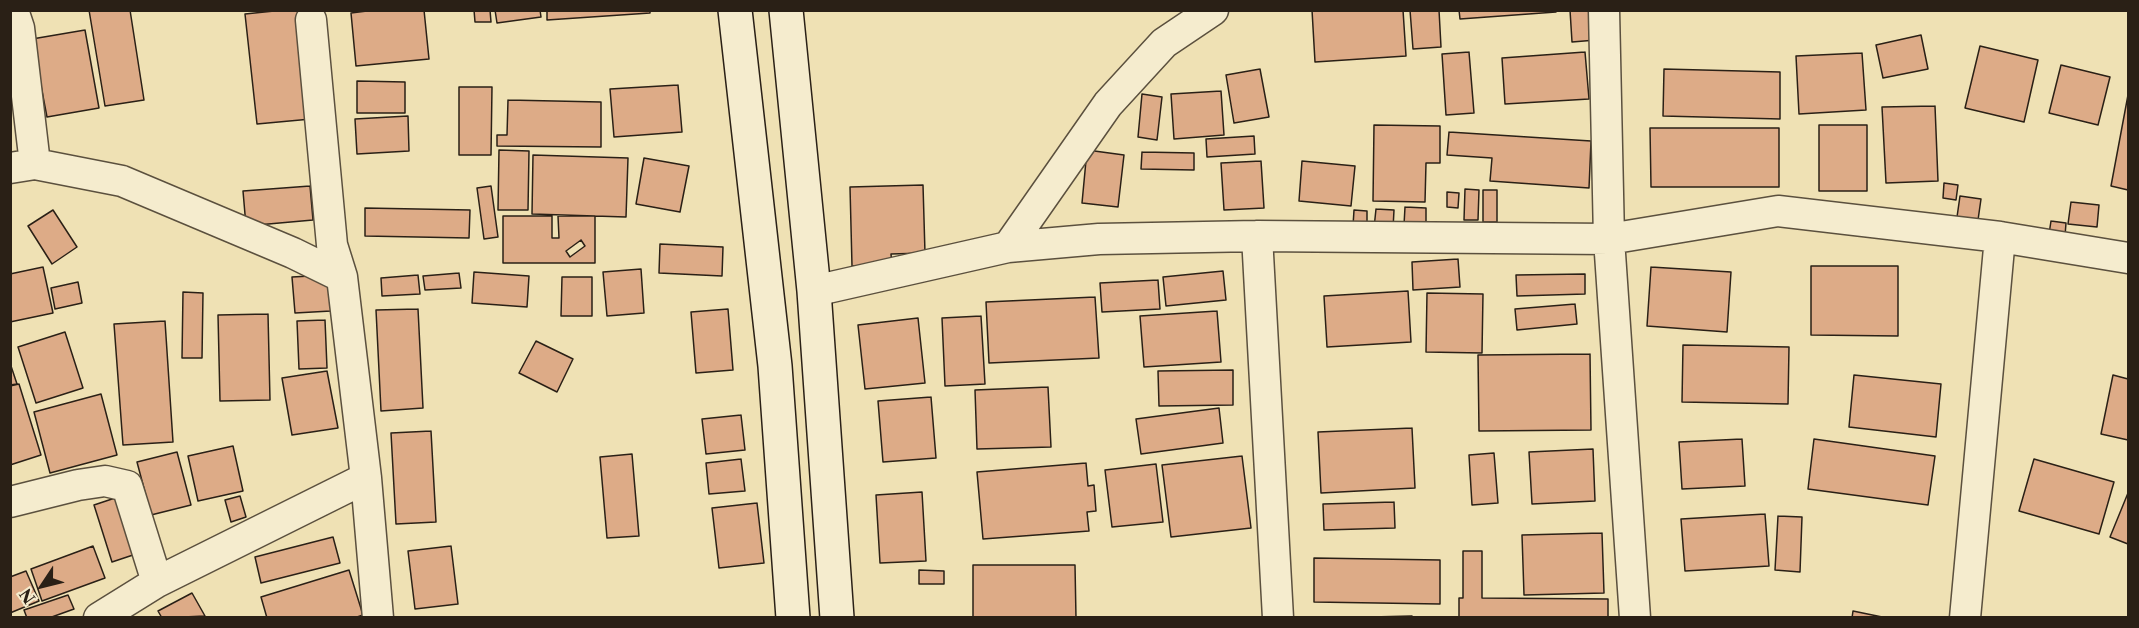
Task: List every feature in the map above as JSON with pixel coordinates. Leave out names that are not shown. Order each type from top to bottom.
[{"type":"main road","points":[[735,10],[775,366],[793,618]]},
{"type":"main road","points":[[786,10],[814,291],[837,618]]},
{"type":"main road","points":[[775,366],[819,351]]},
{"type":"street","points":[[13,10],[19,28],[23,166],[122,181],[293,253],[342,277]]},
{"type":"street","points":[[1008,247],[1108,104],[1164,43],[1214,10]]},
{"type":"street","points":[[1604,10],[1609,238],[1635,618]]},
{"type":"street","points":[[311,20],[332,245],[342,277],[366,478],[378,618]]},
{"type":"street","points":[[814,291],[1008,247],[1099,239],[1257,236],[1609,238],[1778,210],[2000,237],[2128,258]]},
{"type":"street","points":[[1257,236],[1278,618]]},
{"type":"street","points":[[1965,618],[2000,237]]},
{"type":"street","points":[[293,253],[332,245]]},
{"type":"street","points":[[99,618],[157,582],[366,478]]},
{"type":"street","points":[[10,502],[78,484],[105,481],[127,486],[157,582]]},
{"type":"building","points":[[89,10],[130,10],[144,100],[105,106]]},
{"type":"building","points":[[300,10],[311,119],[257,124],[245,14]]},
{"type":"building","points":[[375,10],[424,10],[429,59],[356,66],[351,13]]},
{"type":"building","points":[[474,10],[490,10],[491,22],[475,22]]},
{"type":"building","points":[[495,10],[540,10],[541,17],[497,23]]},
{"type":"building","points":[[547,10],[650,10],[650,13],[547,20]]},
{"type":"building","points":[[1312,10],[1403,10],[1406,56],[1315,62]]},
{"type":"building","points":[[1410,10],[1439,10],[1441,47],[1413,49]]},
{"type":"building","points":[[1459,10],[1556,10],[1556,12],[1460,19]]},
{"type":"building","points":[[1570,10],[1594,10],[1596,40],[1572,42]]},
{"type":"building","points":[[85,30],[99,108],[47,117],[32,39]]},
{"type":"building","points":[[1921,35],[1928,69],[1883,78],[1876,45]]},
{"type":"building","points":[[1980,46],[2038,60],[2024,122],[1965,108]]},
{"type":"building","points":[[1469,52],[1474,113],[1446,115],[1442,54]]},
{"type":"building","points":[[1585,52],[1589,99],[1505,104],[1502,58]]},
{"type":"building","points":[[1862,53],[1866,110],[1799,114],[1796,56]]},
{"type":"building","points":[[2061,65],[2110,77],[2098,125],[2049,113]]},
{"type":"building","points":[[1260,69],[1269,117],[1234,123],[1226,75]]},
{"type":"building","points":[[1664,69],[1780,72],[1780,119],[1663,116]]},
{"type":"building","points":[[357,81],[405,82],[405,113],[357,113]]},
{"type":"building","points":[[678,85],[682,132],[614,137],[610,89]]},
{"type":"building","points":[[459,87],[492,87],[491,155],[459,155]]},
{"type":"building","points":[[1221,91],[1224,135],[1174,139],[1171,94]]},
{"type":"building","points":[[1142,94],[1162,97],[1157,140],[1138,137]]},
{"type":"building","points":[[2128,95],[2128,190],[2111,186]]},
{"type":"building","points":[[508,100],[601,102],[601,147],[497,146],[497,135],[507,135]]},
{"type":"building","points":[[1935,106],[1938,181],[1886,183],[1882,107]]},
{"type":"building","points":[[408,116],[409,151],[357,154],[355,119]]},
{"type":"building","points":[[1374,125],[1440,126],[1440,163],[1426,163],[1425,202],[1373,201]]},
{"type":"building","points":[[1819,125],[1867,125],[1867,191],[1819,191]]},
{"type":"building","points":[[1650,128],[1779,128],[1779,187],[1651,187]]},
{"type":"building","points":[[1449,132],[1591,141],[1589,188],[1490,181],[1492,158],[1447,155]]},
{"type":"building","points":[[1254,136],[1255,154],[1207,157],[1206,139]]},
{"type":"building","points":[[499,150],[529,151],[528,210],[498,210]]},
{"type":"building","points":[[1087,150],[1124,155],[1118,207],[1082,203]]},
{"type":"building","points":[[1142,152],[1194,153],[1194,170],[1141,169]]},
{"type":"building","points":[[533,155],[628,158],[626,217],[532,214]]},
{"type":"building","points":[[644,158],[689,166],[680,212],[636,204]]},
{"type":"building","points":[[1261,161],[1264,208],[1224,210],[1221,163]]},
{"type":"building","points":[[1302,161],[1355,166],[1351,206],[1299,201]]},
{"type":"building","points":[[1944,183],[1958,185],[1956,200],[1943,198]]},
{"type":"building","points":[[923,185],[925,253],[891,254],[892,265],[852,266],[850,187]]},
{"type":"building","points":[[310,186],[313,220],[246,226],[243,191]]},
{"type":"building","points":[[491,186],[498,237],[484,239],[477,188]]},
{"type":"building","points":[[1465,189],[1479,190],[1478,220],[1464,220]]},
{"type":"building","points":[[1483,190],[1497,190],[1497,222],[1483,222]]},
{"type":"building","points":[[1447,192],[1459,193],[1458,208],[1447,207]]},
{"type":"building","points":[[1960,196],[1981,199],[1978,220],[1957,217]]},
{"type":"building","points":[[2071,202],[2099,205],[2097,227],[2068,224]]},
{"type":"building","points":[[1405,207],[1426,208],[1426,226],[1404,225]]},
{"type":"building","points":[[365,208],[470,210],[469,238],[365,236]]},
{"type":"building","points":[[1376,209],[1394,210],[1393,229],[1374,228]]},
{"type":"building","points":[[53,210],[77,247],[52,264],[28,226]]},
{"type":"building","points":[[1354,210],[1367,211],[1367,227],[1353,226]]},
{"type":"building","points":[[503,216],[552,216],[552,238],[559,238],[558,216],[595,216],[595,263],[503,263]],"holes":[[[581,240],[585,246],[570,257],[566,251]]]},
{"type":"building","points":[[2051,221],[2066,223],[2065,236],[2049,234]]},
{"type":"building","points":[[660,244],[723,247],[722,276],[659,273]]},
{"type":"building","points":[[1458,259],[1460,287],[1413,290],[1412,262]]},
{"type":"building","points":[[1811,266],[1898,266],[1898,336],[1811,335]]},
{"type":"building","points":[[43,267],[53,313],[10,322],[10,274]]},
{"type":"building","points":[[1651,267],[1731,272],[1727,332],[1647,326]]},
{"type":"building","points":[[641,269],[644,313],[607,316],[603,272]]},
{"type":"building","points":[[1223,271],[1226,300],[1166,306],[1163,277]]},
{"type":"building","points":[[474,272],[529,276],[527,307],[472,303]]},
{"type":"building","points":[[459,273],[461,288],[425,290],[423,276]]},
{"type":"building","points":[[1585,274],[1585,294],[1517,296],[1516,275]]},
{"type":"building","points":[[329,275],[331,311],[295,313],[292,277]]},
{"type":"building","points":[[418,275],[420,294],[382,296],[381,278]]},
{"type":"building","points":[[562,277],[592,277],[592,316],[561,316]]},
{"type":"building","points":[[1158,280],[1160,309],[1102,312],[1100,283]]},
{"type":"building","points":[[78,282],[82,303],[55,309],[51,288]]},
{"type":"building","points":[[1408,291],[1411,342],[1327,347],[1324,296]]},
{"type":"building","points":[[183,292],[203,293],[202,358],[182,358]]},
{"type":"building","points":[[1427,293],[1483,294],[1482,353],[1426,352]]},
{"type":"building","points":[[1095,297],[1099,358],[989,363],[986,302]]},
{"type":"building","points":[[1575,304],[1577,324],[1517,330],[1515,309]]},
{"type":"building","points":[[418,309],[423,408],[381,411],[376,310]]},
{"type":"building","points":[[728,309],[733,370],[696,373],[691,312]]},
{"type":"building","points":[[1217,311],[1221,362],[1144,367],[1140,316]]},
{"type":"building","points":[[268,314],[270,400],[220,401],[218,315]]},
{"type":"building","points":[[981,316],[985,384],[945,386],[942,318]]},
{"type":"building","points":[[918,318],[925,383],[865,389],[858,325]]},
{"type":"building","points":[[325,320],[327,368],[299,369],[297,321]]},
{"type":"building","points":[[165,321],[173,442],[123,445],[114,324]]},
{"type":"building","points":[[65,332],[83,388],[36,403],[18,347]]},
{"type":"building","points":[[536,341],[573,359],[557,392],[519,373]]},
{"type":"building","points":[[1683,345],[1789,347],[1788,404],[1682,402]]},
{"type":"building","points":[[1590,354],[1591,430],[1479,431],[1478,355]]},
{"type":"building","points":[[10,363],[17,384],[10,385]]},
{"type":"building","points":[[1233,370],[1233,405],[1159,406],[1158,371]]},
{"type":"building","points":[[327,371],[338,428],[292,435],[282,378]]},
{"type":"building","points":[[1854,375],[1941,384],[1936,437],[1849,427]]},
{"type":"building","points":[[2113,375],[2128,379],[2128,440],[2101,434]]},
{"type":"building","points":[[19,384],[41,455],[10,465],[10,386]]},
{"type":"building","points":[[1048,387],[1051,447],[977,449],[975,390]]},
{"type":"building","points":[[101,394],[117,455],[50,473],[34,412]]},
{"type":"building","points":[[931,397],[936,458],[883,462],[878,401]]},
{"type":"building","points":[[1219,408],[1223,443],[1141,454],[1136,419]]},
{"type":"building","points":[[741,415],[745,450],[706,454],[702,419]]},
{"type":"building","points":[[1412,428],[1415,488],[1321,493],[1318,432]]},
{"type":"building","points":[[431,431],[436,522],[396,524],[391,433]]},
{"type":"building","points":[[1742,439],[1745,486],[1682,489],[1679,442]]},
{"type":"building","points":[[1814,439],[1935,456],[1928,505],[1808,489]]},
{"type":"building","points":[[233,446],[243,491],[198,501],[188,456]]},
{"type":"building","points":[[1593,449],[1595,501],[1532,504],[1529,452]]},
{"type":"building","points":[[177,452],[191,505],[151,515],[137,462]]},
{"type":"building","points":[[1494,453],[1498,503],[1472,505],[1469,455]]},
{"type":"building","points":[[632,454],[639,536],[607,538],[600,457]]},
{"type":"building","points":[[1242,456],[1251,528],[1171,537],[1162,465]]},
{"type":"building","points":[[741,459],[745,491],[709,494],[706,463]]},
{"type":"building","points":[[2034,459],[2114,482],[2099,534],[2019,511]]},
{"type":"building","points":[[1086,463],[1088,486],[1094,485],[1096,511],[1087,512],[1089,531],[983,539],[977,472]]},
{"type":"building","points":[[1156,464],[1163,522],[1112,527],[1105,470]]},
{"type":"building","points":[[922,492],[926,561],[880,563],[876,495]]},
{"type":"building","points":[[2128,493],[2128,544],[2110,537]]},
{"type":"building","points":[[124,495],[142,552],[112,562],[94,505]]},
{"type":"building","points":[[240,496],[246,517],[231,522],[225,500]]},
{"type":"building","points":[[1394,502],[1395,528],[1324,530],[1323,504]]},
{"type":"building","points":[[757,503],[764,563],[719,568],[712,508]]},
{"type":"building","points":[[1765,514],[1769,566],[1685,571],[1681,519]]},
{"type":"building","points":[[1778,516],[1802,517],[1800,572],[1775,570]]},
{"type":"building","points":[[1602,533],[1604,593],[1524,595],[1522,535]]},
{"type":"building","points":[[333,537],[340,563],[261,583],[255,557]]},
{"type":"building","points":[[93,546],[105,578],[42,601],[31,569]]},
{"type":"building","points":[[451,546],[458,604],[415,609],[408,551]]},
{"type":"building","points":[[1463,551],[1482,551],[1482,598],[1608,599],[1608,618],[1459,618],[1459,598],[1463,598]]},
{"type":"building","points":[[1314,558],[1440,560],[1440,604],[1314,602]]},
{"type":"building","points":[[973,565],[1075,565],[1076,618],[973,618]]},
{"type":"building","points":[[349,570],[363,615],[354,618],[267,618],[261,597]]},
{"type":"building","points":[[919,570],[944,571],[944,584],[919,584]]},
{"type":"building","points":[[26,571],[39,601],[10,613],[10,577]]},
{"type":"building","points":[[192,593],[205,616],[162,618],[158,611]]},
{"type":"building","points":[[68,595],[74,609],[49,618],[27,618],[24,610]]},
{"type":"building","points":[[1853,611],[1887,618],[1852,618]]},
{"type":"building","points":[[1412,616],[1412,618],[1330,618]]}]
